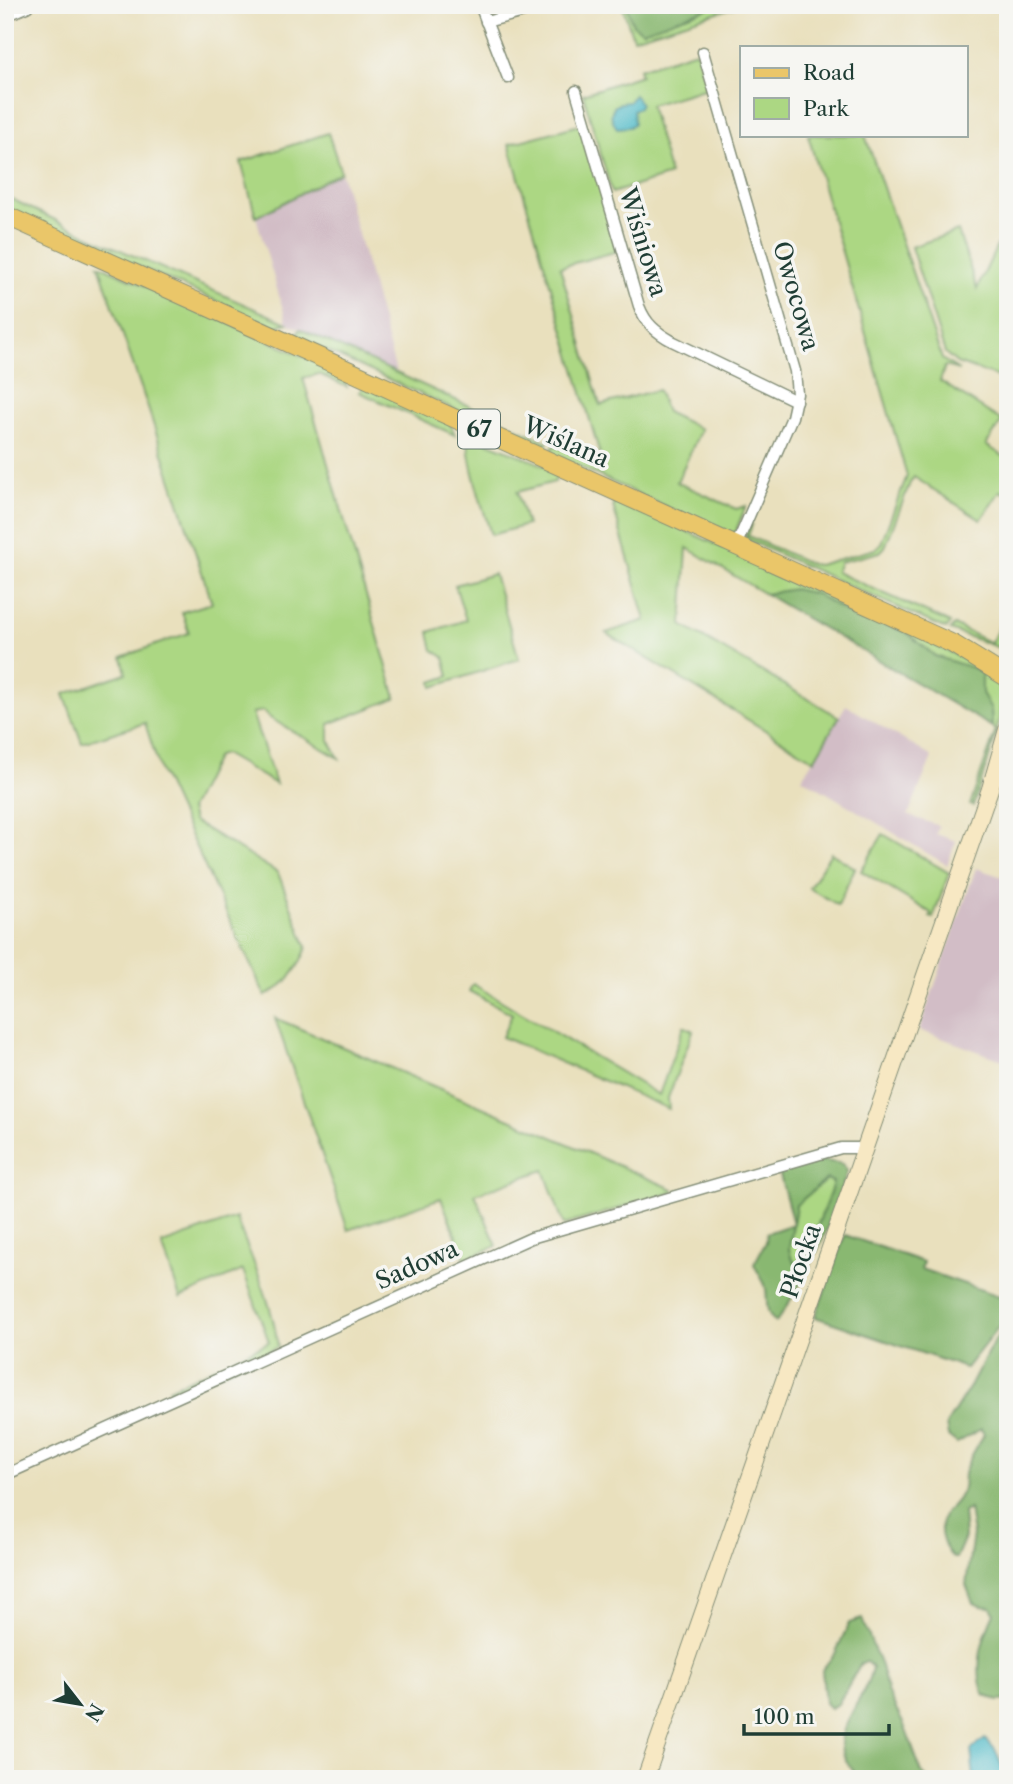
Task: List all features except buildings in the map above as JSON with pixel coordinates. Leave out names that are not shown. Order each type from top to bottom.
[{"type":"main road","name":"Wiślana","points":[[5,215],[953,644],[1008,678]]},
{"type":"main road","name":"Wiślana","points":[[953,644],[1008,660]]},
{"type":"main road","name":"Płocka","points":[[645,1779],[1000,759],[1008,726]]},
{"type":"main road","name":"Płocka","points":[[1000,759],[1008,743]]},
{"type":"street","points":[[5,14],[26,5]]},
{"type":"street","points":[[480,5],[508,78]]},
{"type":"street","points":[[486,22],[550,5]]},
{"type":"street","name":"Owocowa","points":[[703,52],[797,380],[796,401],[788,429],[736,546]]},
{"type":"street","name":"Wiśniowa","points":[[576,91],[639,306],[647,322],[659,334],[672,341],[796,401]]},
{"type":"street","name":"Sadowa","points":[[5,1475],[531,1238],[841,1148],[865,1148]]},
{"type":"shaded area","points":[[341,172],[396,372],[287,323],[256,217]]},
{"type":"shaded area","points":[[846,705],[932,757],[908,815],[939,826],[936,834],[956,841],[947,865],[802,778]]},
{"type":"shaded area","points":[[976,868],[1008,879],[1008,1062],[919,1030]]},
{"type":"green space","points":[[622,5],[741,5],[633,38]]},
{"type":"green space","points":[[626,5],[717,5],[643,31],[633,25]]},
{"type":"green space","points":[[696,51],[707,88],[650,105],[670,175],[612,193],[583,94],[641,75],[639,69]]},
{"type":"green space","points":[[583,124],[618,251],[560,267],[600,405],[658,390],[666,412],[701,429],[677,482],[736,509],[746,506],[733,538],[550,453],[554,445],[604,468],[509,144]]},
{"type":"green space","points":[[328,133],[341,172],[256,217],[241,162]]},
{"type":"green space","points":[[808,136],[865,136],[942,359],[959,370],[945,366],[940,381],[1002,421],[986,445],[1008,459],[1008,495],[1000,491],[981,520],[914,477],[885,547],[880,552],[840,562],[836,572],[950,623],[946,629],[745,539],[747,527],[752,525],[748,536],[818,565],[875,549],[881,543],[907,476]]},
{"type":"green space","points":[[5,196],[287,323],[275,327],[5,207]]},
{"type":"green space","points":[[1008,222],[1008,380],[957,363],[945,353],[911,247],[958,231],[977,289]]},
{"type":"green space","points":[[99,265],[343,374],[347,387],[319,374],[303,378],[396,698],[329,724],[329,740],[339,758],[270,718],[264,711],[252,713],[276,784],[224,754],[217,756],[190,809],[193,821],[278,873],[307,948],[291,976],[265,996],[160,770],[145,723],[82,743],[64,694],[126,673],[122,657],[189,633],[182,612],[212,603]]},
{"type":"green space","points":[[300,329],[548,442],[544,450],[296,337]]},
{"type":"green space","points":[[365,384],[450,423],[455,435],[359,392]]},
{"type":"green space","points":[[470,435],[558,471],[555,482],[517,492],[527,525],[491,535],[469,454]]},
{"type":"green space","points":[[615,499],[916,634],[994,677],[1001,690],[999,722],[973,806],[970,805],[996,730],[992,727],[991,709],[982,693],[982,681],[954,663],[935,656],[913,638],[883,624],[859,620],[836,605],[779,592],[765,594],[687,548],[682,625],[839,717],[814,760],[606,633],[646,620],[613,506]]},
{"type":"green space","points":[[494,574],[519,659],[433,687],[432,682],[449,676],[444,657],[433,650],[429,632],[466,620],[455,585]]},
{"type":"green space","points":[[794,589],[816,594],[859,620],[906,632],[935,656],[979,670],[982,675],[982,693],[991,709],[992,727],[765,594]]},
{"type":"green space","points":[[1006,613],[1008,651],[950,630],[954,625],[991,643]]},
{"type":"green space","points":[[883,834],[949,873],[933,918],[930,917],[931,913],[861,871]]},
{"type":"green space","points":[[831,853],[855,868],[838,905],[809,888]]},
{"type":"green space","points":[[473,984],[659,1095],[684,1026],[693,1031],[668,1098],[669,1109],[502,1037],[512,1014],[469,991]]},
{"type":"green space","points":[[275,1018],[673,1189],[674,1192],[564,1225],[544,1170],[475,1194],[497,1246],[465,1259],[441,1198],[348,1230]]},
{"type":"green space","points":[[820,1160],[843,1164],[847,1171],[835,1210],[798,1288],[776,1322],[769,1314],[765,1285],[754,1264],[766,1242],[767,1233],[793,1224],[779,1171]],"holes":[[[827,1179],[833,1182],[801,1265],[797,1265],[789,1249],[796,1205]]]},
{"type":"green space","points":[[827,1179],[833,1182],[830,1193],[806,1256],[801,1265],[797,1265],[789,1249],[796,1205]]},
{"type":"green space","points":[[236,1218],[267,1298],[278,1347],[172,1396],[169,1389],[269,1342],[243,1270],[180,1298],[162,1244]]},
{"type":"green space","points":[[845,1235],[923,1262],[921,1269],[1008,1299],[1008,1315],[966,1368],[815,1317]]},
{"type":"green space","points":[[1008,1326],[1008,1700],[998,1701],[984,1694],[979,1674],[986,1632],[994,1613],[991,1607],[973,1603],[966,1585],[973,1534],[969,1509],[963,1512],[965,1537],[956,1558],[953,1558],[946,1548],[941,1524],[946,1512],[962,1492],[965,1469],[984,1434],[981,1429],[957,1443],[948,1436],[946,1425],[994,1341]]},
{"type":"green space","points":[[862,1619],[881,1666],[888,1694],[904,1725],[922,1773],[928,1779],[859,1779],[843,1754],[841,1745],[845,1727],[872,1668],[867,1662],[861,1663],[838,1704],[830,1708],[825,1703],[822,1670],[836,1652],[849,1623]]},
{"type":"water","points":[[634,95],[641,104],[633,110],[634,124],[617,128],[612,118],[612,110],[618,104],[629,102]]},
{"type":"water","points":[[985,1739],[995,1749],[1007,1779],[974,1779],[971,1750]]}]
